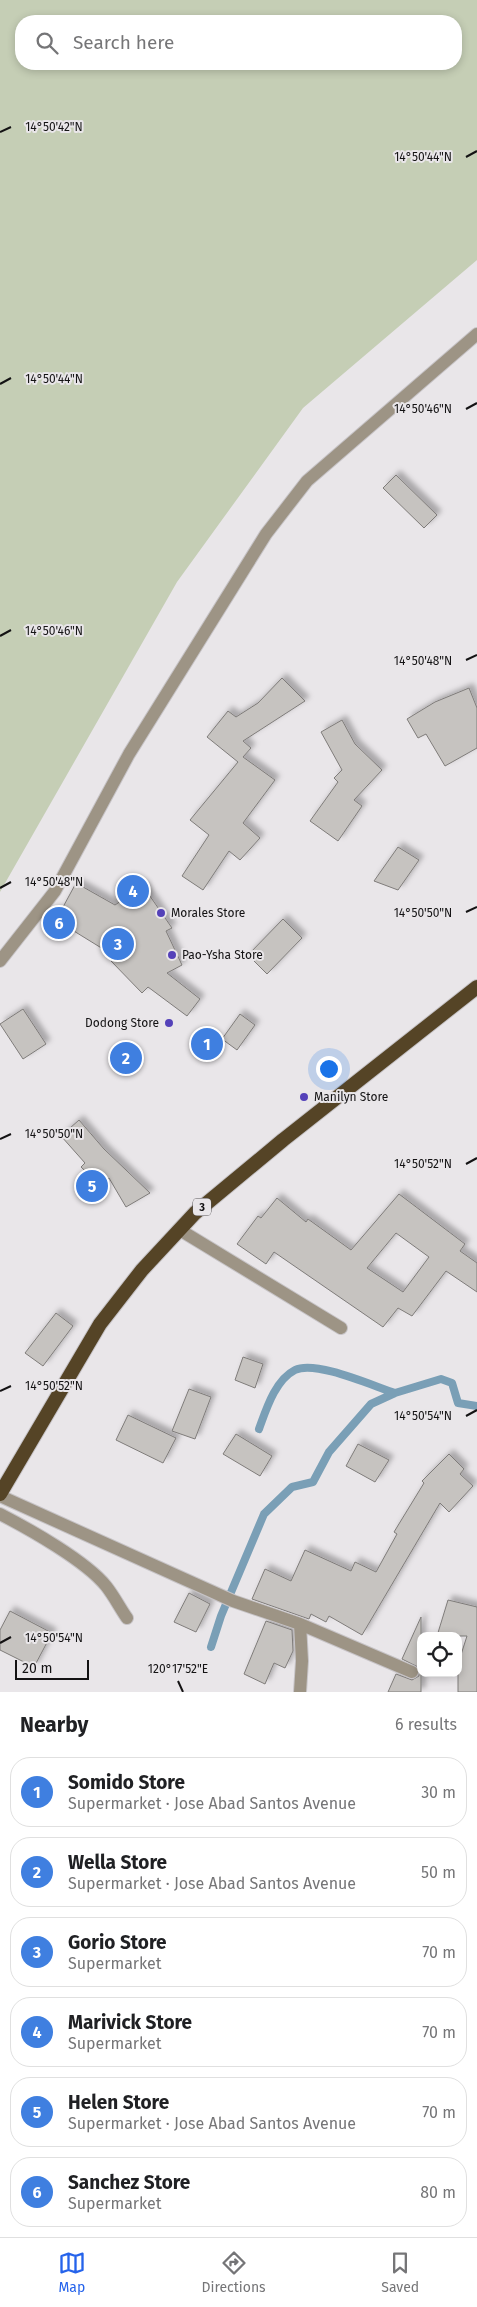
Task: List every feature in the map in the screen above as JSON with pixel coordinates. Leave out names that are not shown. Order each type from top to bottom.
[{"type":"highway","name":"3","points":[[0,1495],[100,1324],[142,1270],[195,1213],[283,1140],[477,987]]},
{"type":"street","points":[[0,962],[55,892],[129,754],[266,534],[307,480],[477,334]]},
{"type":"street","points":[[180,1230],[341,1328]]},
{"type":"street","points":[[0,1495],[233,1601],[300,1624],[412,1672]]},
{"type":"street","points":[[0,1514],[27,1528],[86,1567],[105,1585],[127,1618]]},
{"type":"street","points":[[300,1624],[302,1660],[300,1692]]},
{"type":"green space","points":[[0,0],[477,0],[477,260],[303,408],[177,582],[0,892]]},
{"type":"building","points":[[396,475],[437,515],[424,528],[383,488]]},
{"type":"building","points":[[282,678],[305,701],[243,741],[251,748],[243,757],[275,780],[243,823],[260,838],[240,860],[229,851],[203,890],[182,876],[209,835],[190,820],[238,762],[207,737],[228,711],[236,717],[258,703]]},
{"type":"building","points":[[469,688],[477,708],[477,748],[445,766],[426,734],[418,738],[407,719],[435,702]]},
{"type":"building","points":[[342,720],[355,744],[382,770],[354,800],[362,806],[338,841],[310,821],[338,782],[334,778],[342,770],[321,732]]},
{"type":"building","points":[[398,847],[419,860],[398,890],[374,881]]},
{"type":"building","points":[[76,883],[115,905],[143,886],[172,928],[166,931],[182,965],[167,973],[200,999],[187,1016],[148,987],[142,993],[111,961],[116,957],[56,920]]},
{"type":"building","points":[[283,919],[302,938],[267,974],[248,955]]},
{"type":"building","points":[[23,1009],[46,1044],[23,1059],[0,1024]]},
{"type":"building","points":[[240,1014],[255,1025],[237,1050],[222,1039]]},
{"type":"building","points":[[79,1120],[104,1149],[150,1193],[126,1207],[109,1178],[101,1186],[81,1167],[85,1163],[61,1136]]},
{"type":"building","points":[[399,1194],[465,1244],[460,1251],[477,1263],[477,1292],[446,1271],[412,1316],[398,1308],[383,1327],[274,1252],[266,1264],[237,1244],[258,1216],[261,1218],[277,1198],[306,1222],[308,1219],[351,1250]],"holes":[[[396,1233],[429,1257],[403,1292],[367,1268]]]},
{"type":"building","points":[[56,1313],[73,1326],[43,1366],[25,1353]]},
{"type":"building","points":[[243,1357],[263,1364],[255,1388],[235,1380]]},
{"type":"building","points":[[189,1389],[211,1397],[195,1439],[172,1431]]},
{"type":"building","points":[[128,1415],[176,1438],[163,1463],[116,1440]]},
{"type":"building","points":[[236,1434],[272,1456],[260,1476],[223,1454]]},
{"type":"building","points":[[358,1444],[389,1460],[375,1482],[346,1466]]},
{"type":"building","points":[[449,1454],[464,1469],[460,1474],[473,1486],[449,1512],[440,1503],[362,1635],[329,1616],[326,1622],[311,1614],[309,1619],[252,1599],[265,1569],[291,1581],[305,1550],[351,1571],[355,1562],[376,1572],[397,1534],[394,1532],[424,1483],[422,1481]]},
{"type":"building","points":[[189,1593],[210,1604],[196,1632],[174,1622]]},
{"type":"building","points":[[448,1600],[477,1607],[477,1692],[458,1692],[458,1677],[462,1677],[462,1652],[467,1636],[462,1636],[462,1632],[438,1632]]},
{"type":"building","points":[[10,1611],[52,1633],[34,1667],[0,1650],[0,1630]]},
{"type":"building","points":[[421,1617],[421,1632],[417,1632],[417,1666],[402,1659]]},
{"type":"building","points":[[266,1621],[292,1630],[293,1651],[285,1668],[274,1663],[265,1684],[244,1674]]},
{"type":"building","points":[[396,1674],[412,1680],[421,1677],[421,1692],[388,1692]]},
{"type":"waterway","points":[[259,1429],[277,1388],[295,1370],[316,1368],[330,1371],[395,1393]]},
{"type":"waterway","points":[[211,1647],[221,1616],[264,1514],[292,1487],[313,1482],[329,1452],[371,1404],[395,1393],[441,1379],[452,1383],[458,1403],[477,1406]]},
{"type":"place","name":"Marivick Store","points":[[133,891]]},
{"type":"place","name":"Morales Store","points":[[161,913]]},
{"type":"place","name":"Sanchez Store","points":[[59,923]]},
{"type":"place","name":"Gorio Store","points":[[118,944]]},
{"type":"place","name":"Pao-Ysha Store","points":[[172,955]]},
{"type":"place","name":"Dodong Store","points":[[169,1023]]},
{"type":"place","name":"Somido Store","points":[[207,1044]]},
{"type":"place","name":"Wella Store","points":[[126,1058]]},
{"type":"place","name":"Manilyn Store","points":[[304,1097]]},
{"type":"place","name":"Helen Store","points":[[92,1186]]}]
